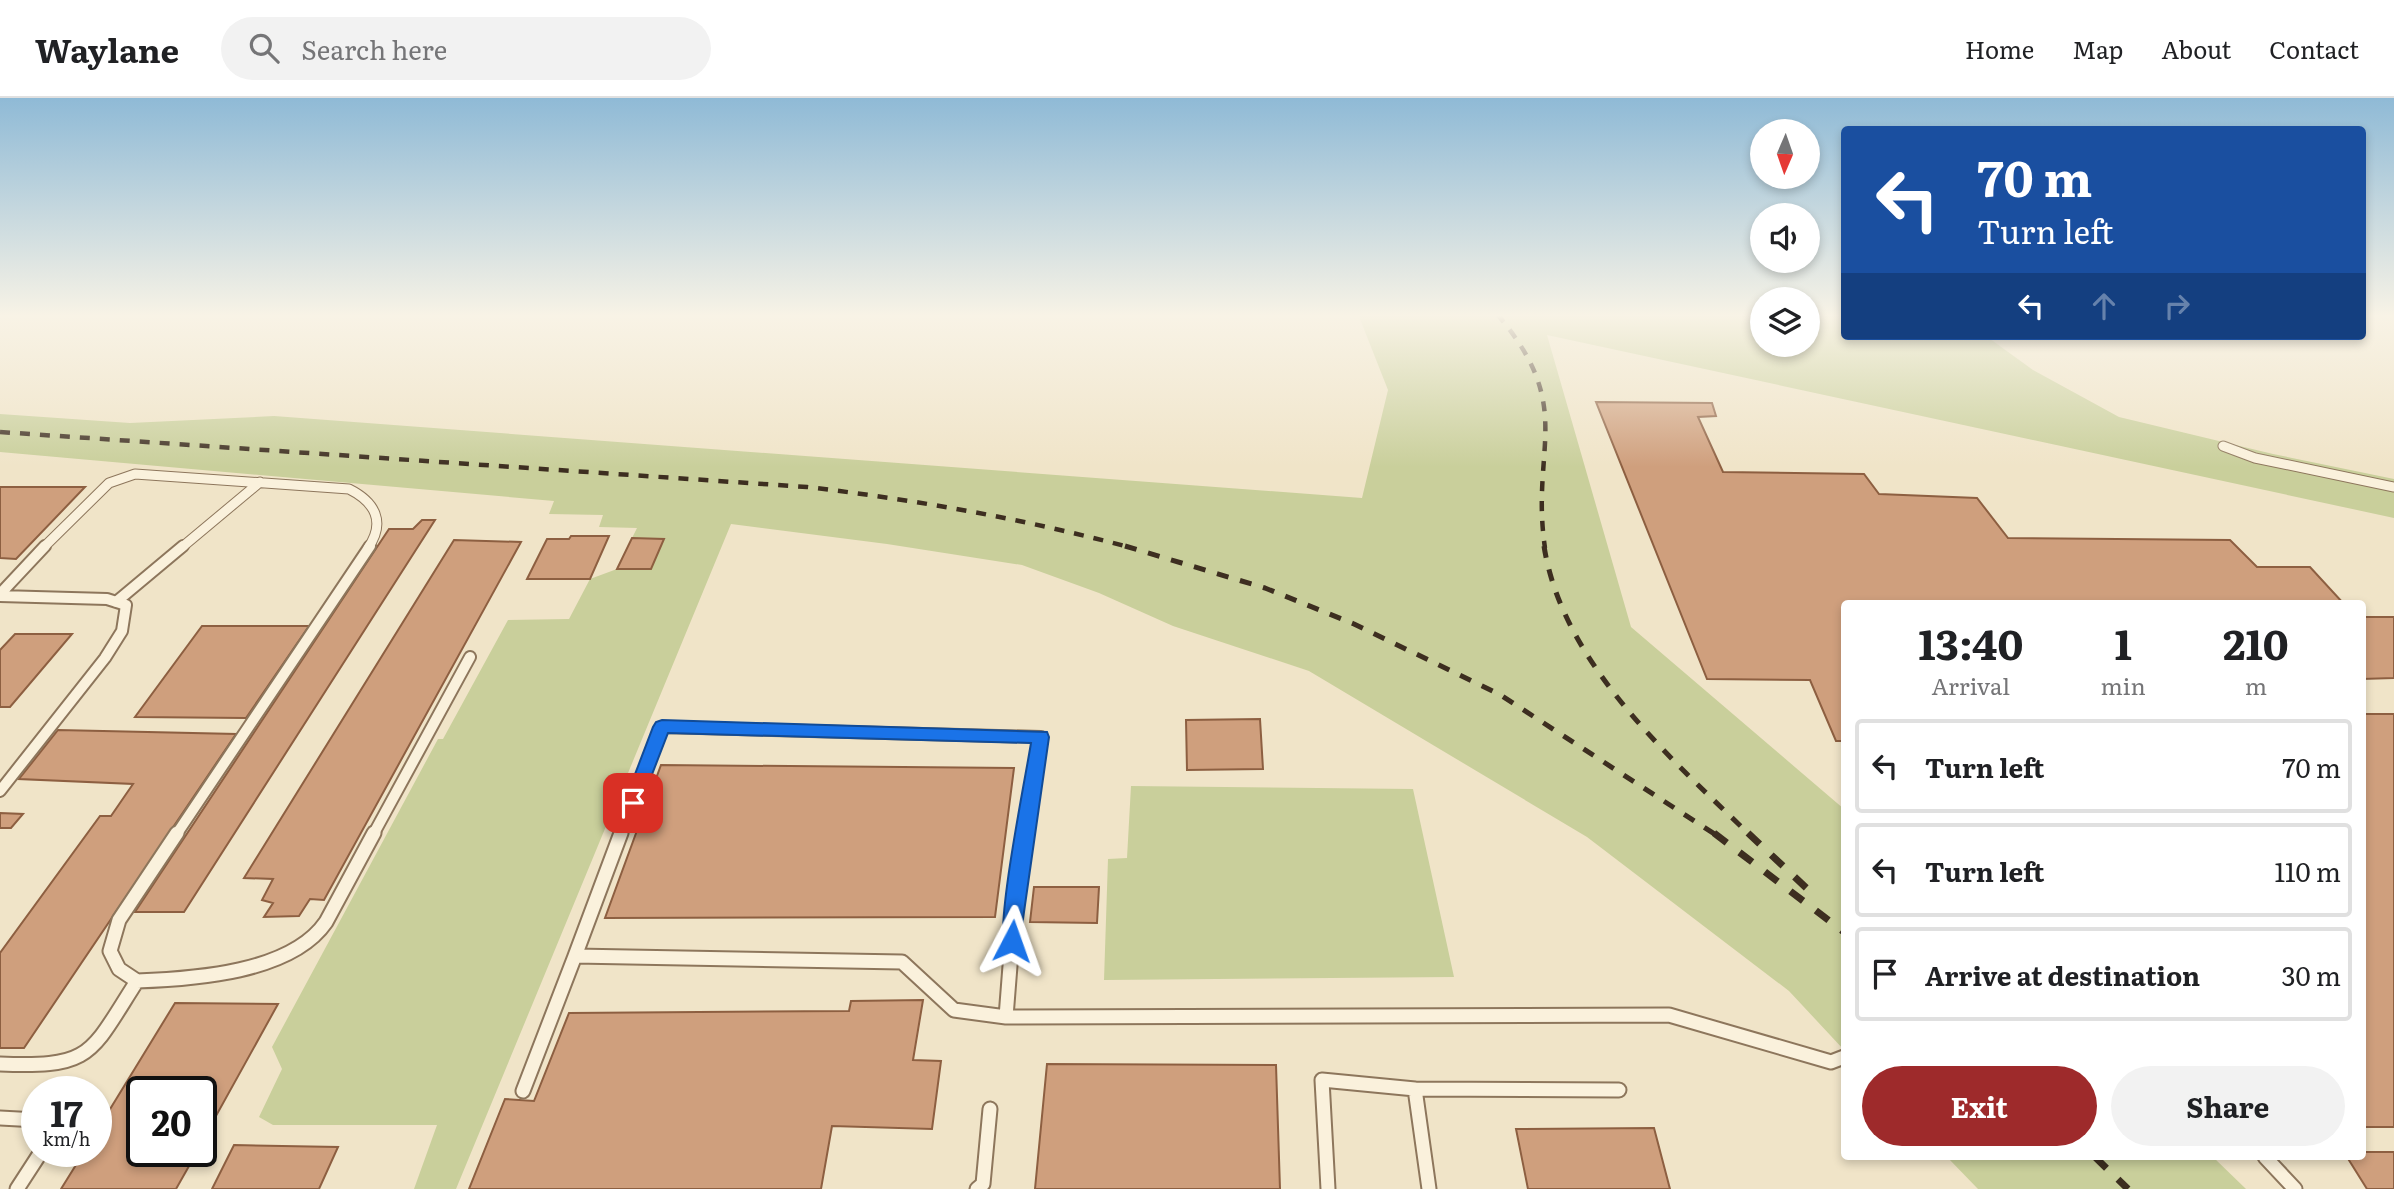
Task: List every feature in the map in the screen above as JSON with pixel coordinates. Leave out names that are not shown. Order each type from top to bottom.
[{"type":"lane","points":[[2223,446],[2255,458],[2394,487]]},
{"type":"lane","points":[[0,595],[70,519],[108,483],[135,474],[349,489],[377,509],[380,519],[378,529],[368,549],[119,920],[110,951],[119,969],[137,981],[172,980],[258,964],[315,936],[329,917],[470,657]]},
{"type":"lane","points":[[116,602],[260,482]]},
{"type":"lane","points":[[0,595],[107,599],[126,605],[122,631],[105,658],[0,791]]},
{"type":"lane","points":[[523,1091],[662,727],[1041,737],[1015,902],[1006,1017]]},
{"type":"lane","points":[[574,956],[902,962],[954,1010],[1006,1017],[1669,1015],[1832,1062],[1841,1058]]},
{"type":"lane","points":[[0,1064],[57,1064],[78,1058],[92,1049],[137,981]]},
{"type":"lane","points":[[1328,1189],[1322,1080],[1444,1091],[1619,1090]]},
{"type":"lane","points":[[1415,1088],[1429,1189]]},
{"type":"lane","points":[[977,1189],[983,1184],[990,1109]]},
{"type":"lane","points":[[0,1118],[21,1119]]},
{"type":"lane","points":[[2268,1160],[2295,1189]]},
{"type":"lane","points":[[17,1189],[31,1167]]},
{"type":"green space","points":[[1378,365],[1556,365],[1631,627],[1841,806],[1841,1047],[1789,991],[1587,837],[1309,671],[1173,626],[1099,593],[1022,565],[731,524],[456,1189],[414,1189],[437,1125],[273,1125],[259,1117],[282,1069],[272,1047],[438,739],[443,739],[508,620],[569,619],[590,579],[617,569],[650,569],[632,538],[637,528],[599,527],[603,515],[549,514],[554,501],[0,452],[0,414],[130,423],[274,416],[1362,498],[1388,390]]},
{"type":"green space","points":[[1685,365],[2026,365],[2119,417],[2273,454],[2394,479],[2394,518]]},
{"type":"green space","points":[[1131,786],[1413,789],[1454,977],[1104,980],[1108,859],[1127,858]]},
{"type":"green space","points":[[1950,1160],[2216,1160],[2246,1189],[1978,1189]]},
{"type":"building","points":[[1596,402],[1712,403],[1716,416],[1698,417],[1723,472],[1864,474],[1879,494],[1977,498],[2008,538],[2230,540],[2257,567],[2310,567],[2340,600],[1841,600],[1841,741],[1836,741],[1810,680],[1707,679]]},
{"type":"building","points":[[0,487],[85,487],[16,559],[0,558]]},
{"type":"building","points":[[422,520],[435,520],[184,912],[135,912],[389,529],[413,529]]},
{"type":"building","points":[[571,536],[609,536],[590,579],[527,579],[547,539],[569,539]]},
{"type":"building","points":[[632,538],[664,539],[651,569],[617,569]]},
{"type":"building","points":[[454,540],[521,542],[324,900],[310,899],[299,916],[264,917],[273,903],[262,900],[273,879],[244,878]]},
{"type":"building","points":[[2366,617],[2394,617],[2394,678],[2366,679]]},
{"type":"building","points":[[202,626],[309,626],[246,718],[135,717]]},
{"type":"building","points":[[15,634],[72,634],[10,707],[0,707],[0,650]]},
{"type":"building","points":[[2366,714],[2394,714],[2394,1127],[2366,1127]]},
{"type":"building","points":[[1260,719],[1263,769],[1187,770],[1186,720]]},
{"type":"building","points":[[58,730],[236,734],[24,1048],[0,1048],[0,953],[100,816],[111,816],[133,784],[19,779]]},
{"type":"building","points":[[661,765],[1014,768],[995,917],[605,918]]},
{"type":"building","points":[[0,813],[23,814],[11,828],[0,828]]},
{"type":"building","points":[[1034,887],[1099,887],[1097,923],[1030,922]]},
{"type":"building","points":[[923,1000],[913,1060],[941,1061],[932,1129],[832,1126],[821,1189],[469,1189],[505,1099],[534,1101],[569,1013],[849,1011],[851,1001]]},
{"type":"building","points":[[175,1003],[278,1004],[217,1114],[217,1076],[130,1076]]},
{"type":"building","points":[[1047,1064],[1276,1065],[1280,1189],[1035,1189]]},
{"type":"building","points":[[126,1083],[126,1167],[188,1167],[176,1189],[61,1189],[75,1167],[112,1167],[112,1106]]},
{"type":"building","points":[[1654,1128],[1670,1189],[1528,1189],[1516,1129]]},
{"type":"building","points":[[234,1145],[338,1147],[319,1189],[212,1189]]},
{"type":"building","points":[[2366,1152],[2394,1152],[2394,1189],[2367,1189],[2349,1160],[2366,1160]]},
{"type":"railway","points":[[1530,365],[1543,403],[1545,428],[1542,513],[1545,548]]},
{"type":"railway","points":[[0,432],[807,487],[971,512],[1130,548]]},
{"type":"railway","points":[[1125,546],[1130,548]]},
{"type":"railway","points":[[1544,546],[1555,589],[1572,629],[1596,668],[1623,705],[1654,740],[1750,835]]},
{"type":"railway","points":[[1130,548],[1265,588],[1354,624],[1499,694],[1716,835]]},
{"type":"railway","points":[[1714,833],[1841,930]]},
{"type":"railway","points":[[1748,833],[1817,898]]},
{"type":"railway","points":[[2098,1160],[2128,1189]]},
{"type":"route","points":[[633,803],[662,727],[1041,737],[1015,902],[1012,941]]}]
